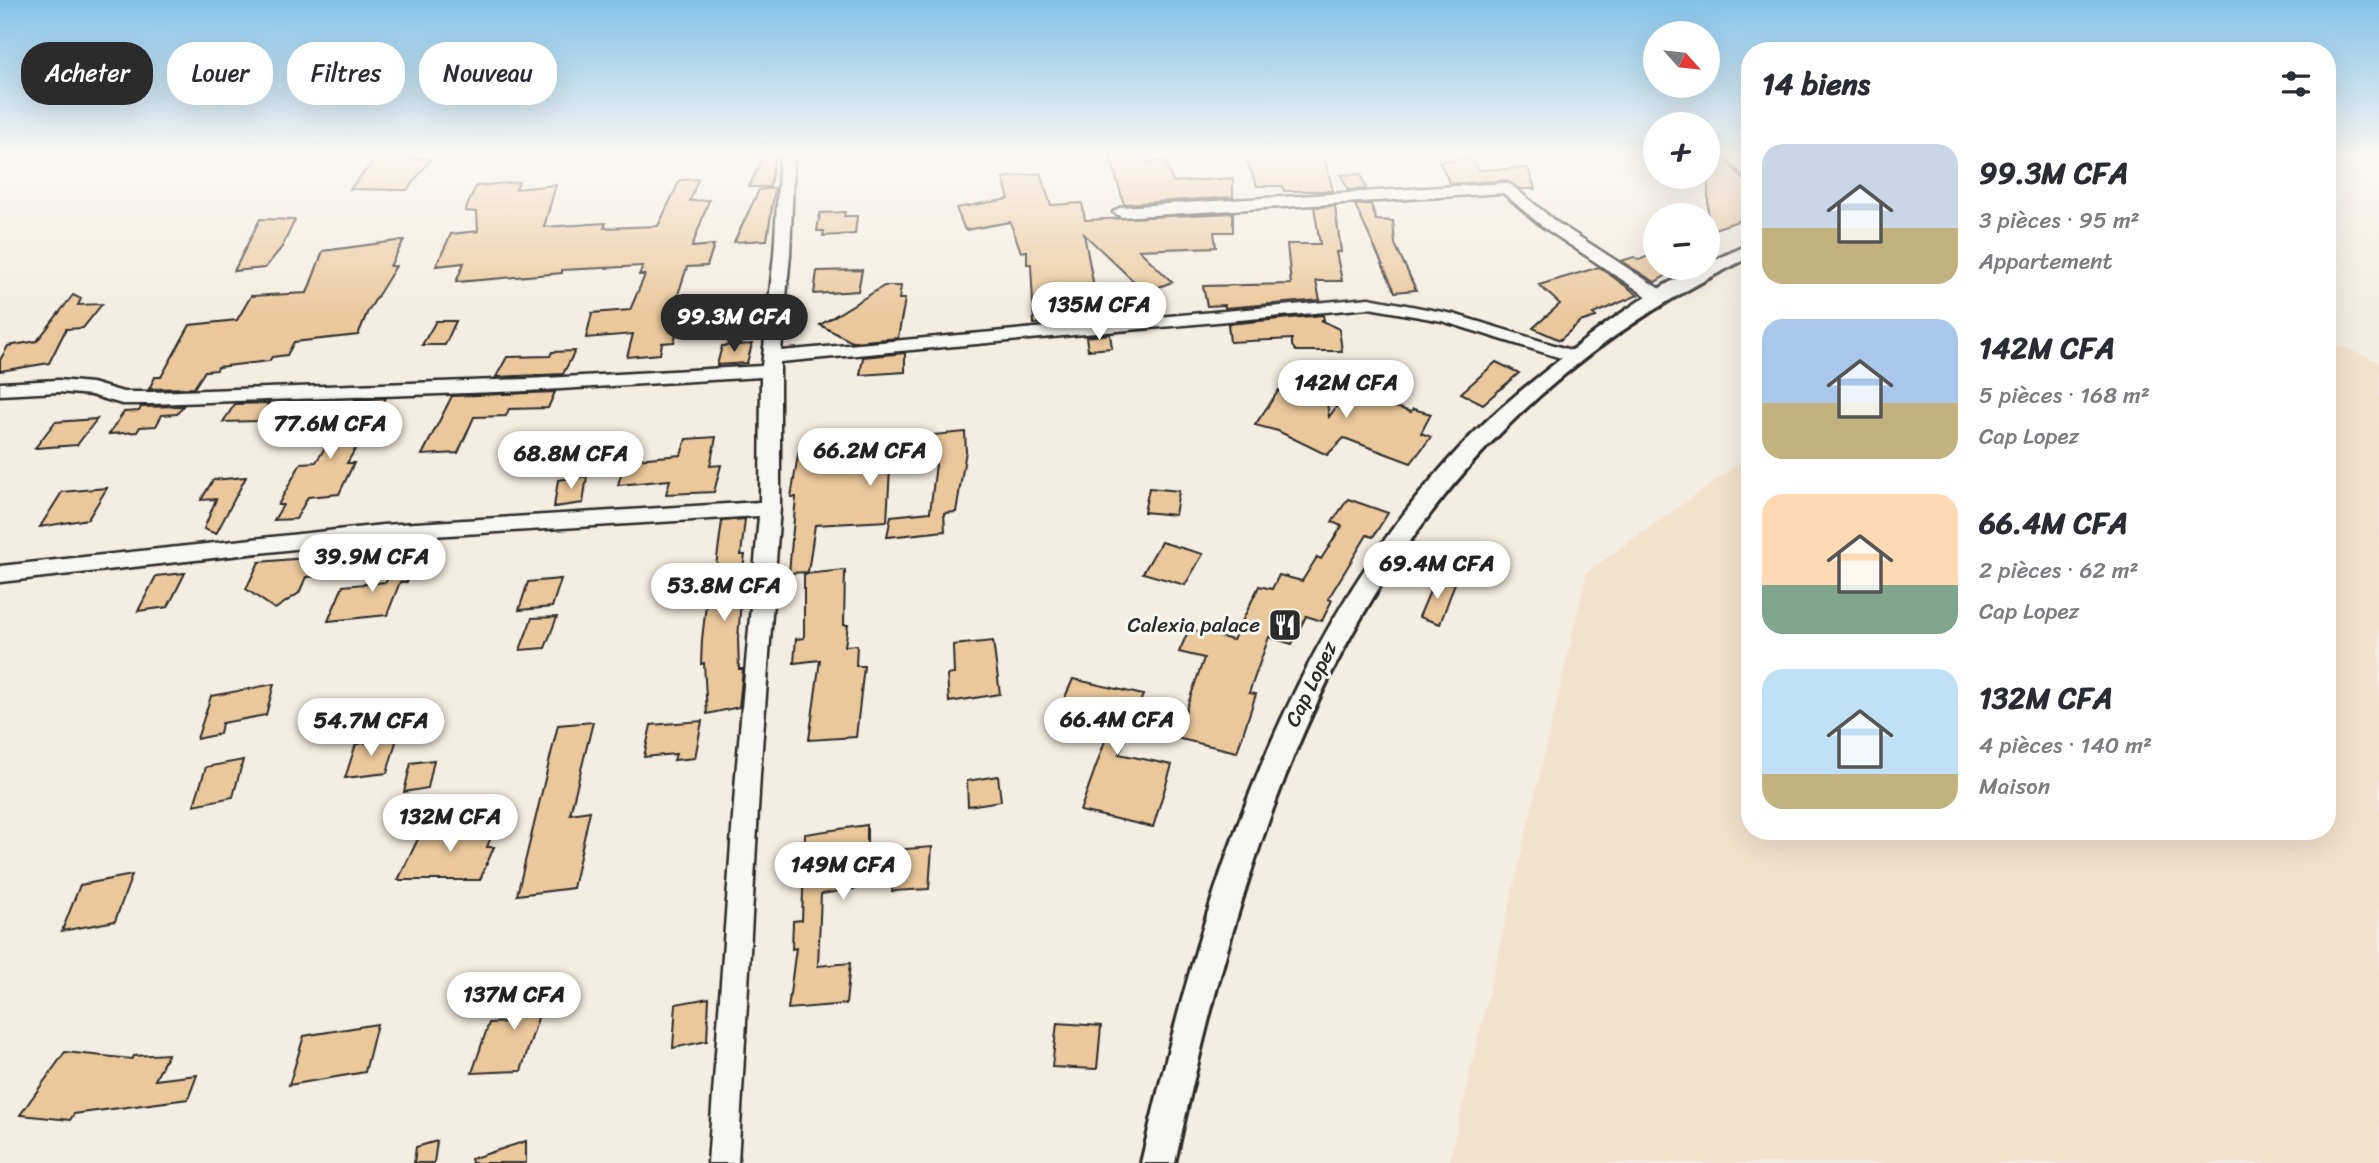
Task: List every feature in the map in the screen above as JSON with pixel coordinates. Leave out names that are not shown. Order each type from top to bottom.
[{"type":"street","points":[[723,1163],[748,775],[770,508],[771,364],[784,208]]},
{"type":"street","points":[[1121,212],[1169,208]]},
{"type":"street","points":[[1530,208],[1549,224],[1660,297]]},
{"type":"street","name":"Cap Lopez","points":[[1158,1163],[1199,983],[1233,872],[1263,789],[1319,666],[1365,584],[1444,479],[1475,445],[1574,357],[1596,339],[1660,297],[1741,255]]},
{"type":"street","points":[[0,389],[58,386],[93,389],[121,398],[151,398],[527,385],[771,364],[1369,303],[1438,313],[1574,357]]},
{"type":"street","points":[[0,574],[383,532],[770,508]]},
{"type":"shaded area","points":[[2336,344],[2379,362],[2379,1163],[1449,1163],[1587,572],[1741,462],[1741,840],[2336,840]]},
{"type":"building","points":[[466,208],[549,208],[544,227],[606,223],[604,228],[658,226],[666,208],[706,208],[692,247],[714,245],[707,266],[687,267],[669,322],[679,322],[674,342],[662,343],[660,354],[627,357],[633,334],[586,338],[592,313],[630,310],[645,275],[639,275],[643,266],[562,270],[562,273],[456,282],[464,263],[436,266],[451,234],[478,231],[477,212],[465,211]]},
{"type":"building","points":[[750,208],[772,208],[767,240],[734,242]]},
{"type":"building","points":[[956,208],[1083,208],[1085,220],[1233,213],[1233,232],[1214,232],[1216,247],[1139,250],[1172,282],[1145,292],[1084,234],[1097,303],[1101,303],[1106,319],[1034,324],[1031,264],[1027,264],[1027,251],[1021,252],[1010,222],[965,230]]},
{"type":"building","points":[[1314,208],[1335,208],[1341,252],[1336,252],[1342,281],[1316,281],[1320,300],[1225,308],[1225,305],[1207,306],[1203,286],[1291,284],[1287,244],[1320,244]]},
{"type":"building","points":[[1357,208],[1372,208],[1376,220],[1393,221],[1395,244],[1416,290],[1395,292]]},
{"type":"building","points":[[1720,208],[1741,208],[1741,220],[1720,227]]},
{"type":"building","points":[[845,212],[844,216],[857,216],[855,234],[823,236],[824,231],[817,231],[820,213]]},
{"type":"building","points":[[260,219],[295,220],[282,247],[265,268],[234,271]]},
{"type":"building","points":[[404,240],[390,266],[396,266],[367,313],[358,335],[294,342],[287,355],[272,357],[269,361],[205,371],[194,388],[149,389],[155,377],[161,377],[190,325],[237,320],[251,296],[307,293],[323,251]]},
{"type":"building","points":[[1634,257],[1639,260],[1643,258],[1643,275],[1621,261]]},
{"type":"building","points":[[1599,267],[1638,295],[1593,314],[1596,317],[1580,322],[1560,340],[1533,328],[1560,304],[1539,285]]},
{"type":"building","points":[[862,270],[858,291],[814,294],[817,271]]},
{"type":"building","points":[[884,286],[901,286],[899,299],[905,299],[898,338],[852,342],[820,325]]},
{"type":"building","points":[[73,295],[81,299],[78,305],[102,304],[83,328],[66,329],[49,363],[0,371],[0,360],[8,346],[37,341]]},
{"type":"building","points":[[1323,315],[1324,320],[1321,320],[1339,329],[1342,351],[1296,351],[1292,346],[1292,339],[1230,342],[1228,324]]},
{"type":"building","points":[[436,321],[456,321],[445,345],[422,345]]},
{"type":"building","points":[[1110,334],[1112,348],[1088,350],[1086,337]]},
{"type":"building","points":[[752,344],[747,363],[717,365],[722,346]]},
{"type":"building","points":[[575,351],[563,374],[496,377],[507,357],[550,356],[552,352]]},
{"type":"building","points":[[905,353],[905,372],[860,375],[863,357]]},
{"type":"building","points":[[1496,362],[1519,373],[1483,404],[1461,393]]},
{"type":"building","points":[[1299,366],[1323,374],[1329,417],[1353,384],[1372,391],[1367,398],[1411,412],[1413,409],[1431,414],[1421,433],[1431,437],[1411,463],[1344,438],[1327,455],[1278,431],[1255,425],[1279,390],[1307,398]]},
{"type":"building","points":[[555,392],[548,408],[509,409],[506,416],[474,417],[458,453],[422,455],[452,396]]},
{"type":"building","points":[[386,398],[347,463],[354,463],[339,494],[308,497],[296,519],[274,520],[283,505],[278,505],[301,463],[316,462],[355,400]]},
{"type":"building","points":[[269,403],[257,421],[223,422],[235,404]]},
{"type":"building","points":[[183,406],[177,414],[162,415],[156,426],[140,427],[137,432],[109,434],[124,412],[139,411],[141,407]]},
{"type":"building","points":[[97,419],[77,445],[35,448],[55,422]]},
{"type":"building","points":[[965,432],[966,451],[956,512],[944,513],[945,531],[887,537],[891,516],[930,512],[936,464],[890,468],[887,521],[815,525],[808,572],[789,573],[796,497],[791,497],[800,443],[829,440],[828,452],[901,444],[902,438]]},
{"type":"building","points":[[716,437],[710,466],[721,465],[714,492],[666,494],[670,480],[618,485],[625,460],[681,455],[686,439]]},
{"type":"building","points":[[587,476],[583,503],[554,507],[558,480]]},
{"type":"building","points":[[246,477],[216,534],[204,529],[216,499],[201,500],[213,480]]},
{"type":"building","points":[[107,488],[88,519],[40,527],[62,492]]},
{"type":"building","points":[[1149,488],[1179,491],[1175,515],[1144,512]]},
{"type":"building","points":[[1348,499],[1388,513],[1373,537],[1367,535],[1328,599],[1332,600],[1322,621],[1306,616],[1292,644],[1269,637],[1249,693],[1256,694],[1237,752],[1176,738],[1204,658],[1179,652],[1189,629],[1233,640],[1259,586],[1272,589],[1279,575],[1302,581],[1317,557],[1321,559],[1342,526],[1332,522]]},
{"type":"building","points":[[745,519],[741,555],[745,555],[738,600],[741,600],[739,669],[743,669],[739,707],[707,714],[704,663],[701,664],[702,640],[706,604],[711,604],[722,521]]},
{"type":"building","points":[[1161,542],[1203,554],[1185,585],[1143,573]]},
{"type":"building","points":[[329,556],[320,576],[306,577],[299,593],[275,609],[246,589],[259,562]]},
{"type":"building","points":[[418,557],[407,582],[400,582],[387,615],[328,621],[343,586],[386,582],[396,559]]},
{"type":"building","points":[[845,570],[844,625],[848,625],[845,646],[857,645],[856,666],[864,666],[856,737],[809,740],[820,660],[794,663],[796,639],[804,638],[804,574]]},
{"type":"building","points":[[185,573],[168,607],[138,611],[156,576]]},
{"type":"building","points":[[1436,577],[1455,583],[1440,624],[1419,617]]},
{"type":"building","points":[[561,579],[552,607],[519,610],[528,582]]},
{"type":"building","points":[[557,617],[545,648],[520,650],[532,618]]},
{"type":"building","points":[[993,641],[1000,694],[949,702],[947,675],[954,674],[953,645]]},
{"type":"building","points":[[1073,679],[1143,695],[1119,754],[1172,765],[1153,827],[1080,811],[1110,727],[1057,715]]},
{"type":"building","points":[[274,684],[266,715],[222,723],[220,734],[197,739],[211,696]]},
{"type":"building","points":[[702,721],[695,758],[674,760],[676,754],[644,757],[651,725]]},
{"type":"building","points":[[593,722],[570,814],[590,811],[573,888],[517,895],[558,725]]},
{"type":"building","points":[[397,738],[387,773],[345,778],[356,744]]},
{"type":"building","points":[[243,760],[233,797],[194,805],[206,767]]},
{"type":"building","points":[[434,760],[428,788],[404,792],[411,763]]},
{"type":"building","points":[[998,776],[1001,801],[968,806],[967,781]]},
{"type":"building","points":[[440,823],[485,823],[479,837],[491,837],[487,847],[494,847],[480,880],[398,880],[419,837],[432,837]]},
{"type":"building","points":[[867,825],[867,852],[932,847],[929,889],[892,891],[893,883],[821,894],[818,966],[850,963],[846,1004],[788,1009],[796,948],[792,949],[793,921],[802,920],[805,834]]},
{"type":"building","points":[[132,875],[115,921],[62,931],[80,885]]},
{"type":"building","points":[[529,981],[560,981],[554,999],[544,999],[521,1071],[472,1073],[489,1023],[513,1022]]},
{"type":"building","points":[[709,998],[707,1041],[673,1048],[676,1004]]},
{"type":"building","points":[[1057,1023],[1101,1026],[1097,1069],[1052,1067]]},
{"type":"building","points":[[377,1024],[365,1072],[289,1085],[304,1036]]},
{"type":"building","points":[[65,1052],[132,1059],[134,1056],[168,1054],[155,1080],[197,1075],[188,1099],[74,1114],[70,1120],[20,1115]]},
{"type":"building","points":[[437,1141],[434,1163],[414,1163],[416,1147]]},
{"type":"building","points":[[526,1141],[526,1163],[472,1163],[471,1159]]},
{"type":"place","name":"Calexia palace","points":[[1285,625]]}]
